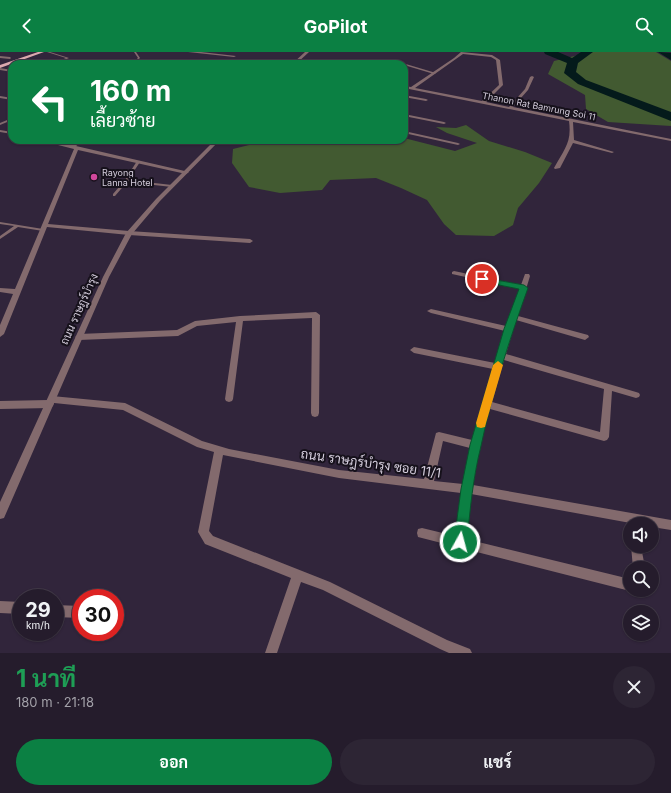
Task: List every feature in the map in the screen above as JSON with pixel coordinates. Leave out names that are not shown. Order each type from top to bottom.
[{"type":"main road","points":[[0,62],[28,52]]},
{"type":"main road","points":[[19,60],[42,52]]},
{"type":"street","points":[[190,52],[234,56]]},
{"type":"street","points":[[232,60],[237,52]]},
{"type":"street","points":[[298,60],[307,52]]},
{"type":"street","points":[[412,88],[462,53],[493,56],[498,60],[501,85],[482,103]]},
{"type":"street","points":[[510,108],[527,89],[532,77]]},
{"type":"street","name":"Thanon Rat Bamrung Soi 11","points":[[408,88],[671,140]]},
{"type":"street","points":[[408,97],[426,100]]},
{"type":"street","points":[[408,116],[444,123]]},
{"type":"street","points":[[557,168],[573,141],[574,130],[572,120]]},
{"type":"street","points":[[408,133],[458,144]]},
{"type":"street","points":[[573,141],[612,152]]},
{"type":"street","points":[[61,144],[186,172]]},
{"type":"street","points":[[1,331],[44,227],[74,148],[78,144]]},
{"type":"street","name":"ถนน ราษฎร์บำรุง","points":[[0,514],[106,277],[129,233],[172,186],[214,144]]},
{"type":"street","points":[[44,227],[250,241]]},
{"type":"street","points":[[454,273],[524,288]]},
{"type":"street","points":[[460,542],[475,445],[509,329],[527,276]]},
{"type":"street","points":[[0,290],[18,292]]},
{"type":"street","points":[[431,311],[509,329]]},
{"type":"street","points":[[79,336],[178,333],[195,324],[240,319],[316,315],[315,413]]},
{"type":"street","points":[[513,317],[585,337]]},
{"type":"street","points":[[229,399],[240,319]]},
{"type":"street","points":[[414,350],[498,367]]},
{"type":"street","points":[[501,356],[636,395]]},
{"type":"street","points":[[486,404],[604,437],[608,387]]},
{"type":"street","name":"ถนน ราษฎร์บำรุง ซอย 11/1","points":[[0,405],[51,402],[125,407],[200,444],[219,450],[339,474],[467,489],[623,519]]},
{"type":"street","points":[[428,484],[438,436],[475,445]]},
{"type":"street","points":[[219,450],[204,535],[209,540],[326,586],[444,645],[466,653]]},
{"type":"street","name":"ถนน ราษฎร์บำรุง ซอย 11/1","points":[[659,524],[671,525]]},
{"type":"street","points":[[422,533],[623,583]]},
{"type":"street","points":[[272,653],[298,574]]},
{"type":"street","points":[[0,607],[12,608]]},
{"type":"lane","points":[[48,52],[68,58],[63,60]]},
{"type":"lane","points":[[135,52],[139,58],[137,60]]},
{"type":"lane","points":[[0,57],[10,58]]},
{"type":"lane","points":[[408,65],[435,73]]},
{"type":"lane","points":[[0,120],[6,122]]},
{"type":"lane","points":[[0,124],[6,122]]},
{"type":"lane","points":[[114,195],[126,181],[138,162]]},
{"type":"lane","points":[[126,181],[172,186]]},
{"type":"lane","points":[[0,223],[16,226],[44,227]]},
{"type":"lane","points":[[0,238],[16,226]]},
{"type":"green space","points":[[591,52],[656,52],[671,61],[671,126],[608,122],[586,109],[585,95],[548,74],[554,61]]},
{"type":"green space","points":[[466,125],[489,141],[525,152],[552,163],[539,183],[518,208],[513,225],[494,236],[456,235],[444,224],[427,200],[376,178],[330,180],[322,190],[280,193],[249,187],[232,163],[233,149],[253,144],[408,144],[408,139],[455,151],[477,143],[447,133],[436,127],[456,128]]},
{"type":"waterway","points":[[549,52],[573,62]]},
{"type":"waterway","points":[[573,62],[588,52]]},
{"type":"waterway","points":[[663,52],[671,57]]},
{"type":"waterway","points":[[573,62],[570,73],[582,82],[671,117]]},
{"type":"slow traffic","points":[[481,423],[498,365]]},
{"type":"place","name":"Rayong Lanna Hotel","points":[[94,177]]},
{"type":"route","points":[[460,542],[475,445],[509,329],[524,288],[482,279]]}]
